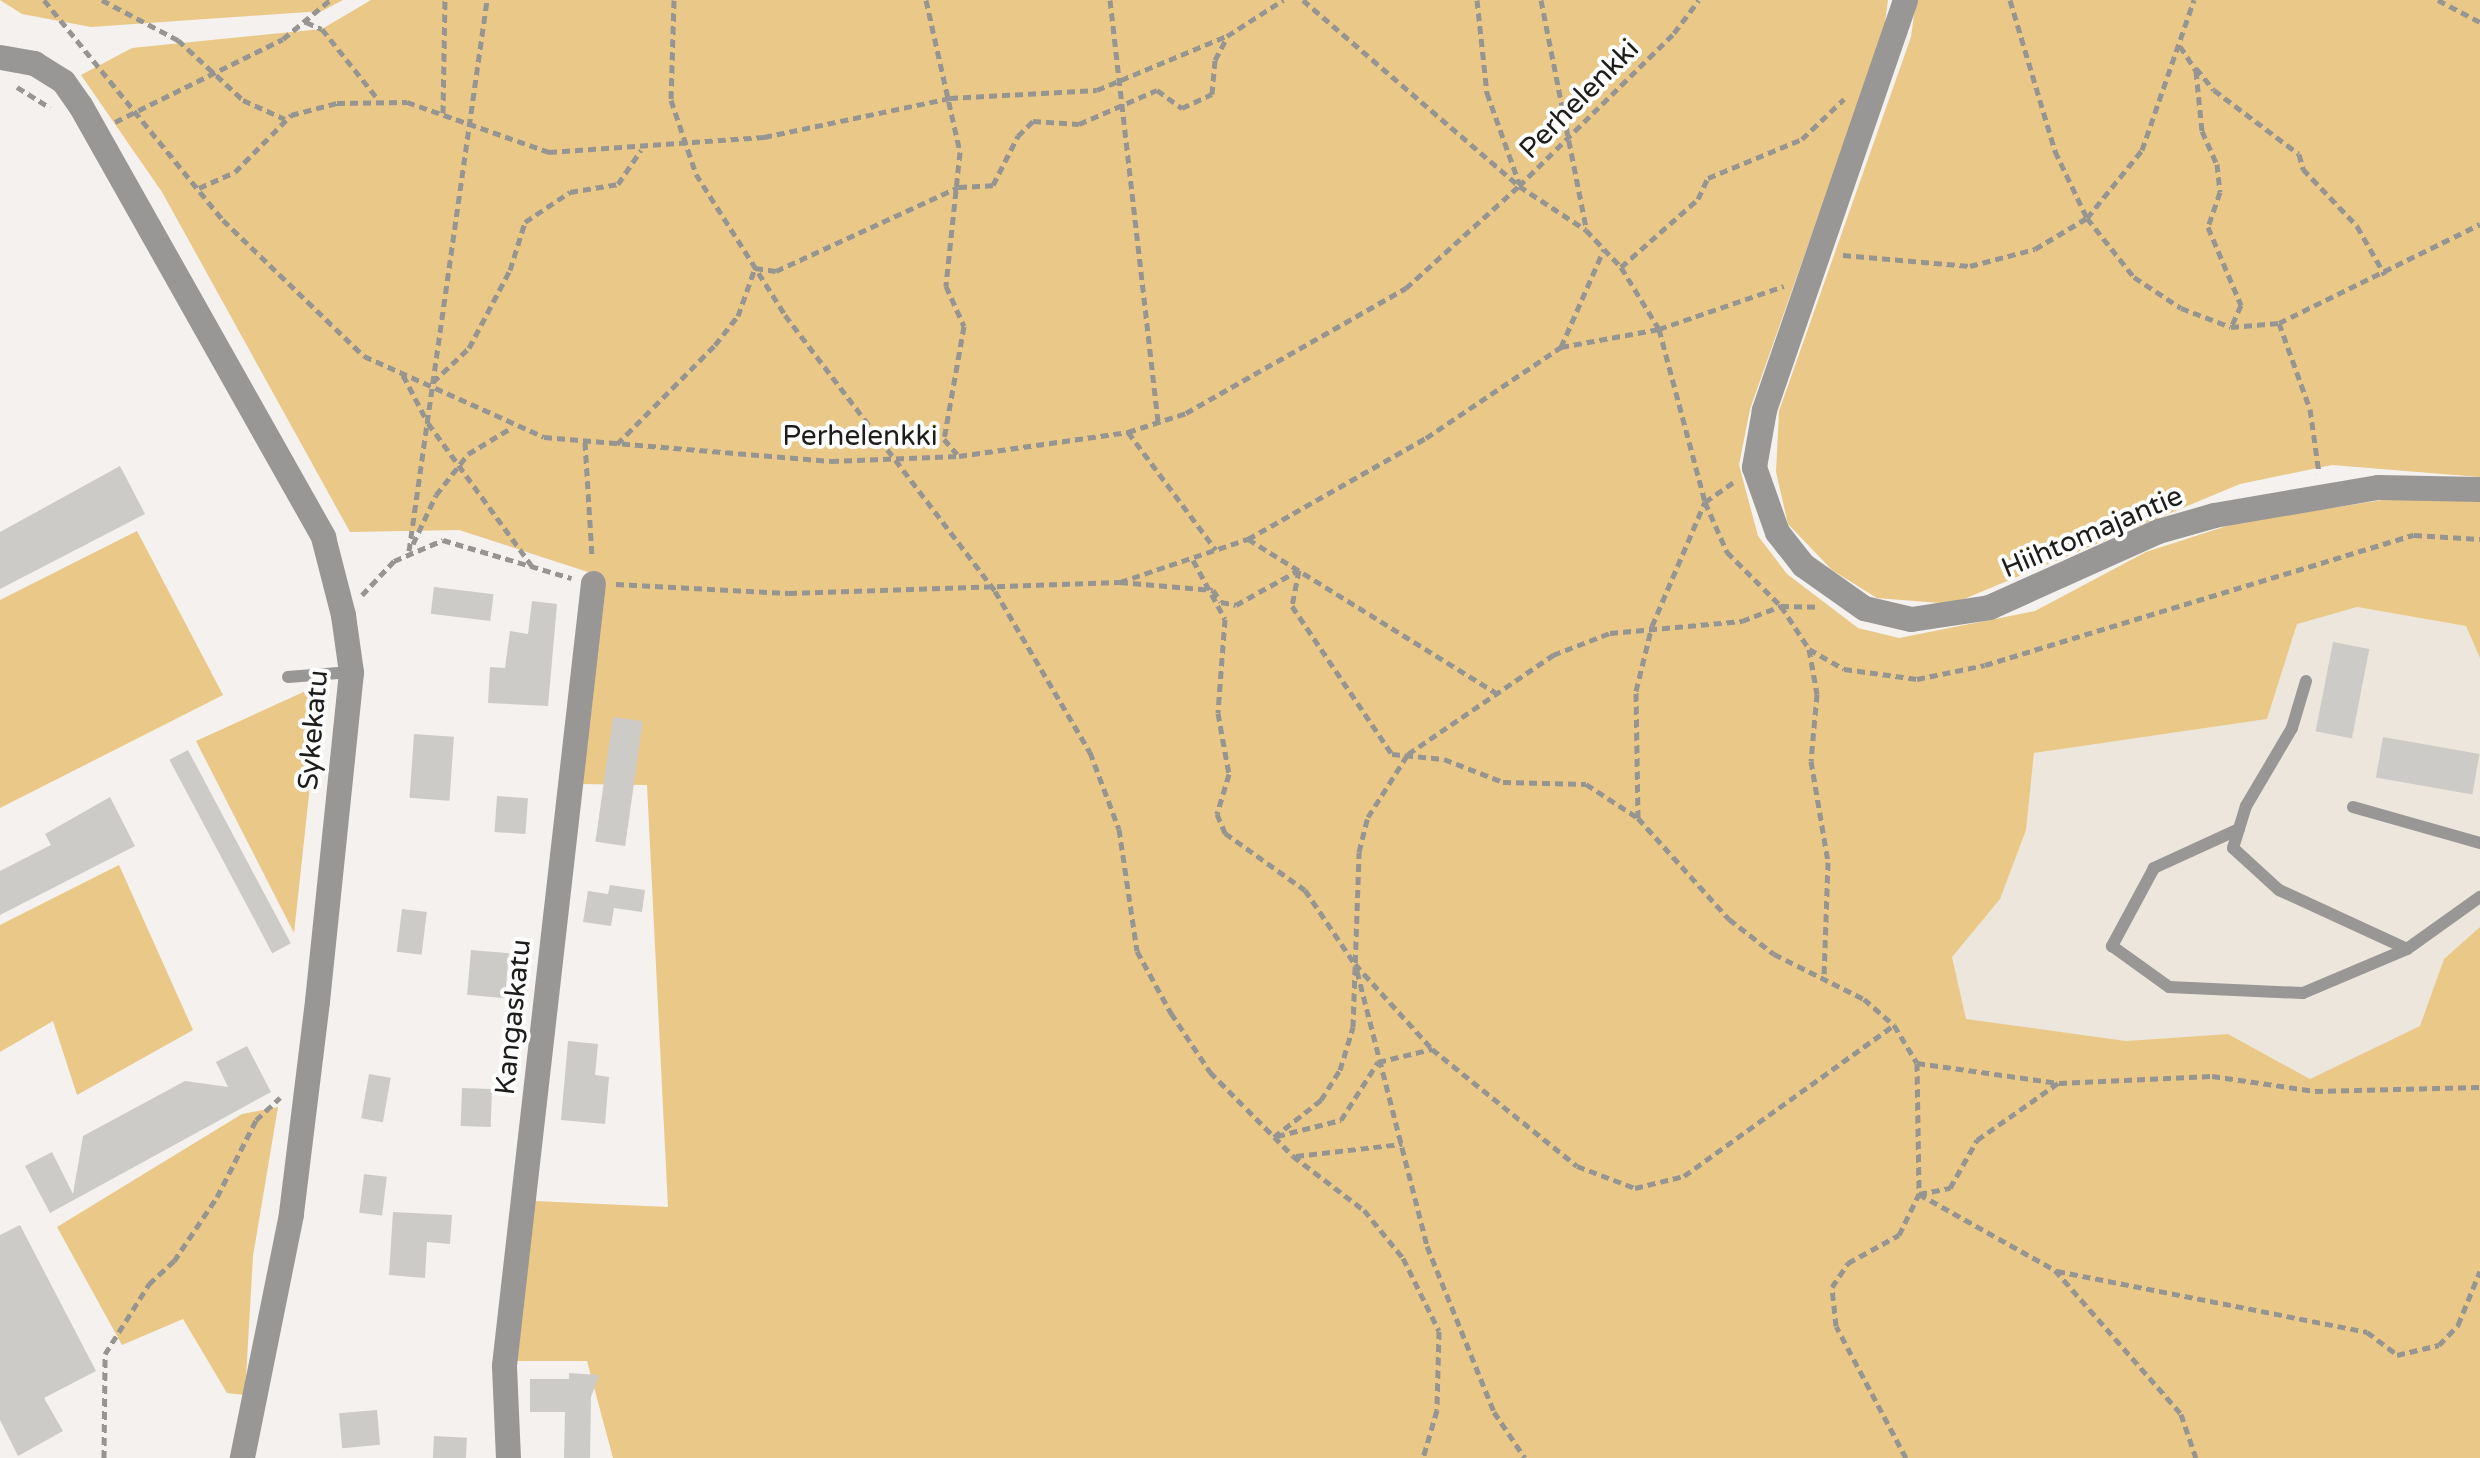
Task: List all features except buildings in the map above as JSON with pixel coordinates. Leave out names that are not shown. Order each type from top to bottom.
[{"type":"street","name":"Hiihtomajantie","points":[[1905,0],[1814,249],[1764,410],[1754,467],[1777,532],[1803,565],[1864,608],[1910,619],[1988,607],[2158,531],[2322,496],[2441,484],[2480,488]]},
{"type":"street","name":"Sykekatu","points":[[0,57],[34,63],[63,81],[80,104],[322,537],[342,615],[350,672],[291,1214],[242,1458]]},
{"type":"street","name":"Kangaskatu","points":[[508,1458],[504,1365],[593,582]]},
{"type":"lane","points":[[288,677],[350,672]]},
{"type":"lane","points":[[2306,681],[2292,728],[2238,829],[2233,848],[2279,890],[2407,948]]},
{"type":"lane","points":[[2353,807],[2480,843]]},
{"type":"lane","points":[[2238,829],[2154,868],[2112,946],[2169,987],[2303,993],[2407,948],[2480,897]]},
{"type":"path","name":"Perhelenkki","points":[[44,0],[198,188],[364,356],[431,384],[511,428],[586,442],[831,461],[959,456],[1128,432],[1186,413],[1406,288],[1520,186],[1699,0]]},
{"type":"path","points":[[56,12],[61,0]]},
{"type":"path","points":[[102,0],[178,40],[243,100],[286,120]]},
{"type":"path","points":[[136,113],[306,22],[330,0]]},
{"type":"path","points":[[443,113],[446,0]]},
{"type":"path","points":[[409,551],[487,0]]},
{"type":"path","points":[[674,0],[671,100],[681,140],[755,268],[893,459],[994,590],[1090,752],[1118,829],[1137,951],[1210,1072],[1293,1156],[1364,1210],[1403,1258],[1439,1331],[1437,1410],[1422,1458]]},
{"type":"path","points":[[926,0],[960,152],[946,286],[964,326],[944,439],[959,456]]},
{"type":"path","points":[[1110,0],[1123,79],[1158,422]]},
{"type":"path","points":[[198,188],[235,172],[286,120],[378,99],[443,113],[549,152],[641,150],[681,140],[764,137],[950,98],[1058,96],[1123,79],[1227,36],[1282,0]]},
{"type":"path","points":[[1304,0],[1520,186],[1586,230],[1621,266],[1660,328],[1705,502],[1727,552],[1780,606],[1809,649],[1817,694],[1812,761],[1828,862],[1824,980]]},
{"type":"path","points":[[1477,0],[1487,93],[1520,186]]},
{"type":"path","points":[[2010,0],[2055,151],[2086,218],[2134,277],[2181,308],[2232,327],[2279,323],[2385,275],[2480,224]]},
{"type":"path","points":[[1814,249],[1880,264],[1970,266],[2035,249],[2086,218],[2142,150],[2194,0]]},
{"type":"path","points":[[2438,0],[2480,22]]},
{"type":"path","points":[[1540,1],[1586,230]]},
{"type":"path","points":[[306,22],[322,29],[378,99]]},
{"type":"path","points":[[755,268],[776,271],[959,187],[993,185],[1018,136],[1033,121],[1078,124],[1157,90],[1182,108],[1212,94],[1215,60],[1227,36]]},
{"type":"path","points":[[2180,46],[2196,70],[2202,131],[2220,192],[2210,243],[2241,305],[2232,327]]},
{"type":"path","points":[[2187,57],[2214,90],[2299,154],[2303,169],[2357,226],[2385,275]]},
{"type":"path","points":[[0,83],[37,97],[60,116]]},
{"type":"path","points":[[1621,266],[1698,199],[1708,178],[1802,139],[1855,87]]},
{"type":"path","points":[[431,384],[470,348],[510,270],[525,222],[570,192],[618,184],[641,150]]},
{"type":"path","points":[[1561,347],[1604,248]]},
{"type":"path","points":[[617,444],[715,345],[738,316],[755,268]]},
{"type":"path","points":[[1120,582],[1248,539],[1426,438],[1561,347],[1660,328],[1769,286],[1805,284]]},
{"type":"path","points":[[2279,323],[2310,409],[2322,496]]},
{"type":"path","points":[[402,373],[426,419],[536,571]]},
{"type":"path","points":[[342,615],[409,551],[436,495],[468,454],[511,428]]},
{"type":"path","points":[[1128,432],[1216,550]]},
{"type":"path","points":[[586,442],[593,582]]},
{"type":"path","points":[[1638,818],[1636,692],[1652,626],[1705,502],[1754,467]]},
{"type":"path","points":[[1809,649],[1844,669],[1918,678],[1984,666],[2414,535],[2480,538]]},
{"type":"path","points":[[1248,539],[1495,692]]},
{"type":"path","points":[[409,551],[443,540],[536,571],[593,582],[788,592],[994,590],[1120,582],[1210,590],[1236,605],[1299,570]]},
{"type":"path","points":[[1192,560],[1225,618],[1218,713],[1229,774],[1217,814],[1225,833],[1305,890],[1355,964],[1432,1048],[1577,1166],[1635,1188],[1684,1176],[1894,1025]]},
{"type":"path","points":[[1299,570],[1292,606],[1331,672],[1392,754],[1444,759],[1503,782],[1586,784],[1638,818],[1729,918],[1774,954],[1824,980],[1894,1025],[1917,1063],[1918,1194],[1898,1235],[1848,1263],[1832,1288],[1836,1326],[1906,1458]]},
{"type":"path","points":[[1274,1137],[1321,1100],[1340,1070],[1353,1027],[1359,852],[1368,816],[1408,754],[1553,654],[1652,626],[1742,621],[1780,606],[1864,608]]},
{"type":"path","points":[[1355,964],[1427,1246],[1494,1412],[1525,1458]]},
{"type":"path","points":[[1274,1137],[1342,1120],[1378,1062],[1432,1048]]},
{"type":"path","points":[[1917,1063],[2059,1083],[2212,1076],[2314,1091],[2480,1087]]},
{"type":"path","points":[[1918,1194],[1950,1188],[1976,1140],[2059,1083]]},
{"type":"path","points":[[104,1458],[105,1354],[149,1284],[174,1262],[217,1197],[256,1120],[289,1090],[287,1110]]},
{"type":"path","points":[[1293,1156],[1402,1144]]},
{"type":"path","points":[[1918,1194],[2054,1270],[2367,1332],[2397,1355],[2439,1345],[2458,1324],[2480,1271]]},
{"type":"path","points":[[2054,1270],[2181,1414],[2196,1458]]},
{"type":"shaded area","points":[[0,0],[343,0],[322,11],[91,27],[22,14]]},
{"type":"shaded area","points":[[371,0],[1888,0],[1884,30],[1750,409],[1739,465],[1758,536],[1787,574],[1858,628],[1899,638],[2035,611],[2146,552],[2236,523],[2440,491],[2480,496],[2480,658],[2466,626],[2357,607],[2297,624],[2267,719],[2034,753],[2026,830],[2000,899],[1952,957],[1966,1019],[2126,1041],[2228,1034],[2310,1079],[2420,1026],[2444,959],[2480,927],[2480,1458],[613,1458],[587,1361],[516,1361],[534,1201],[668,1207],[647,785],[580,784],[594,574],[459,530],[350,532],[162,192],[81,75],[132,48],[322,29]]},
{"type":"shaded area","points":[[1916,0],[2480,0],[2480,477],[2332,465],[2240,484],[1952,604],[1877,598],[1832,570],[1788,524],[1776,472],[1779,411],[1911,37]]},
{"type":"shaded area","points":[[137,531],[223,695],[0,808],[0,600]]},
{"type":"shaded area","points":[[2357,607],[2466,626],[2480,658],[2480,927],[2444,959],[2421,1026],[2310,1079],[2228,1034],[2126,1041],[1965,1019],[1952,957],[2026,830],[2034,753],[2267,719],[2297,623]]},
{"type":"shaded area","points":[[321,684],[294,933],[196,741]]},
{"type":"shaded area","points":[[119,865],[193,1030],[77,1095],[53,1021],[0,1052],[0,925]]},
{"type":"shaded area","points":[[278,1107],[253,1256],[245,1395],[227,1393],[183,1319],[122,1345],[57,1227],[242,1114]]}]
